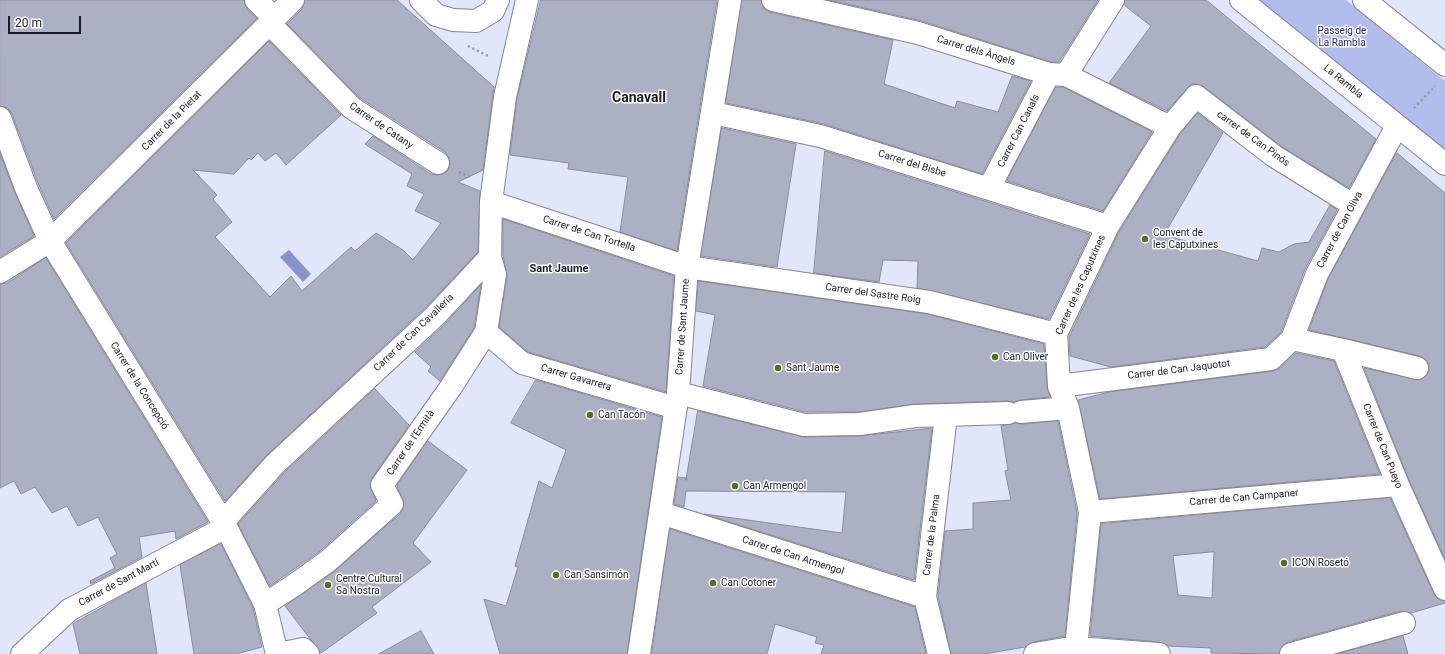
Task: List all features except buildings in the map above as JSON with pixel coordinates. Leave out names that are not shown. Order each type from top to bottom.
[{"type":"street","name":"Carrer de Catany","points":[[256,0],[272,21],[352,108],[438,163]]},
{"type":"street","name":"Carrer de la Pietat","points":[[0,272],[50,241],[293,0]]},
{"type":"street","points":[[421,0],[436,15],[453,20],[476,21],[493,11],[498,0]]},
{"type":"street","points":[[490,257],[492,194],[505,97],[510,67],[527,0]]},
{"type":"street","name":"Carrer de Sant Jaume","points":[[639,654],[677,400],[687,267],[730,0]]},
{"type":"street","name":"Carrer dels Àngels","points":[[773,0],[918,33],[1057,74],[1170,127]]},
{"type":"street","name":"Carrer Can Canals","points":[[989,188],[1057,74],[1113,0]]},
{"type":"street","name":"La Rambla","points":[[1241,0],[1445,164]]},
{"type":"street","points":[[1364,0],[1441,63]]},
{"type":"street","name":"Carrer de les Caputxines","points":[[1069,650],[1090,512],[1068,408],[1059,386],[1056,334],[1108,226],[1170,127],[1196,96]]},
{"type":"street","name":"carrer de Can Pinós","points":[[1196,96],[1274,156],[1353,205]]},
{"type":"street","name":"Carrer del Bisbe","points":[[713,113],[820,136],[1108,226]]},
{"type":"street","name":"Carrer de la Concepció","points":[[0,118],[26,188],[50,241],[224,524],[265,604],[277,654],[303,649],[308,654]]},
{"type":"street","name":"Carrer de Can Oliva","points":[[1292,339],[1317,274],[1397,126]]},
{"type":"street","name":"Carrer de Can Tortella","points":[[492,194],[687,267]]},
{"type":"street","name":"Carrer de l'Ermità","points":[[265,604],[328,561],[392,504],[382,485],[451,387],[486,332],[496,274],[490,257]]},
{"type":"street","name":"Carrer de Can Cavalleria","points":[[224,524],[275,464],[435,316],[490,257]]},
{"type":"street","name":"Carrer del Sastre Roig","points":[[687,267],[929,302],[1056,334]]},
{"type":"street","name":"Carrer Gavarrera","points":[[486,332],[522,363],[677,400],[804,425],[860,424],[915,416],[1015,413],[1068,408]]},
{"type":"street","points":[[1292,339],[1418,368]]},
{"type":"street","name":"Carrer de Can Jaquotot","points":[[1059,386],[1271,359],[1292,339]]},
{"type":"street","name":"Carrer de Can Pueyo","points":[[1343,350],[1398,485],[1445,589]]},
{"type":"street","name":"Carrer de la Palma","points":[[939,654],[925,597],[946,415]]},
{"type":"street","name":"Carrer de Can Campaner","points":[[1090,512],[1398,485]]},
{"type":"street","name":"Carrer de Can Armengol","points":[[661,513],[925,597]]},
{"type":"street","name":"Carrer de Sant Martí","points":[[22,654],[69,610],[224,524]]},
{"type":"street","points":[[1291,654],[1404,623]]},
{"type":"street","points":[[1036,654],[1069,650],[1159,654]]},
{"type":"path","points":[[453,20],[453,38],[510,67]]},
{"type":"path","points":[[1397,126],[1441,63]]},
{"type":"path","points":[[438,163],[492,194]]},
{"type":"green space","name":"Passeig de La Rambla","points":[[1246,0],[1346,0],[1445,81],[1445,158]]},
{"type":"shaded area","points":[[289,250],[311,274],[303,282],[280,257]]},
{"type":"place","name":"Convent de les Caputxines","points":[[1145,239]]},
{"type":"place","name":"Can Oliver","points":[[995,357]]},
{"type":"place","name":"Sant Jaume","points":[[778,368]]},
{"type":"place","name":"Can Tacón","points":[[590,415]]},
{"type":"place","name":"Can Armengol","points":[[735,486]]},
{"type":"place","name":"ICON Rosetó","points":[[1284,563]]},
{"type":"place","name":"Can Sansimón","points":[[556,575]]},
{"type":"place","name":"Can Cotoner","points":[[713,583]]},
{"type":"place","name":"Centre Cultural Sa Nostra","points":[[328,585]]},
{"type":"district","name":"Canavall","points":[[639,98]]},
{"type":"district","name":"Sant Jaume","points":[[559,269]]}]
